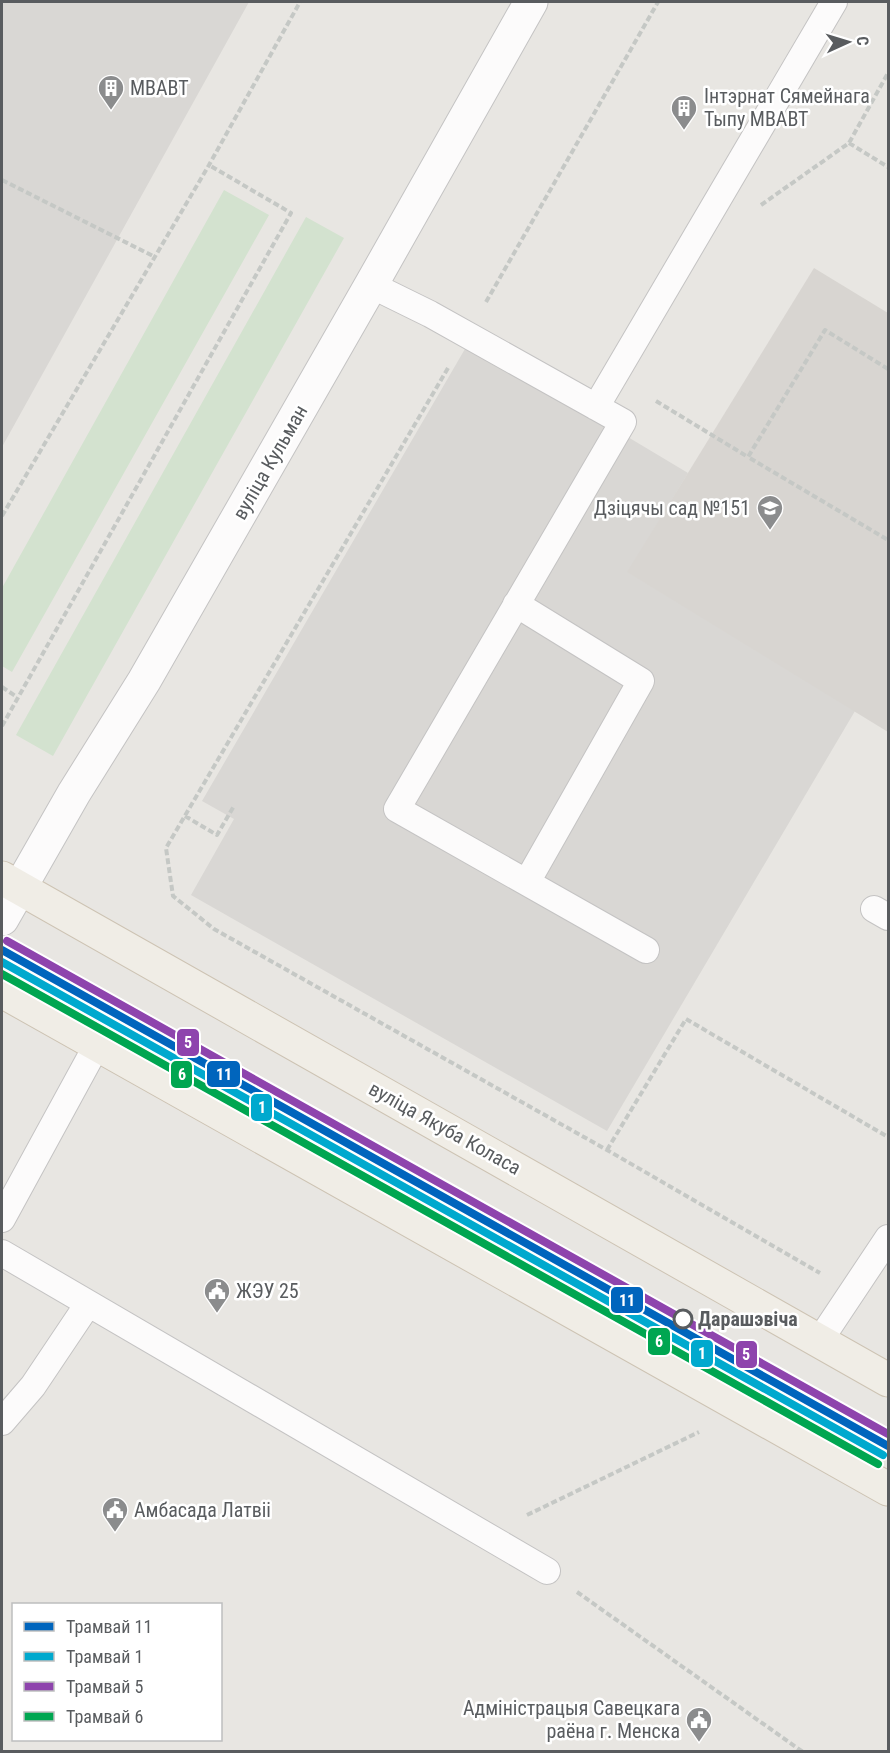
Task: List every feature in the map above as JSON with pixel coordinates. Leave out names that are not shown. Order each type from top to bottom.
[{"type":"main road","name":"вуліца Якуба Коласа","points":[[11,883],[888,1380]]},
{"type":"main road","points":[[2,991],[888,1490]]},
{"type":"street","name":"вуліца Кульман","points":[[2,919],[11,883],[74,793],[144,681],[531,2]]},
{"type":"lane","points":[[597,407],[834,2]]},
{"type":"lane","points":[[371,285],[467,334],[623,422],[397,808],[646,950]]},
{"type":"lane","points":[[516,604],[641,681],[527,882]]},
{"type":"lane","points":[[2,1219],[97,1045]]},
{"type":"lane","points":[[820,1340],[888,1238]]},
{"type":"lane","points":[[2,1253],[547,1571]]},
{"type":"lane","points":[[2,1422],[33,1386],[88,1304]]},
{"type":"path","points":[[2,516],[209,165],[300,2]]},
{"type":"path","points":[[658,2],[166,848],[173,896],[214,929],[853,1292]]},
{"type":"path","points":[[849,143],[888,167]]},
{"type":"path","points":[[2,726],[291,213],[209,165]]},
{"type":"path","points":[[2,180],[155,257]]},
{"type":"path","points":[[748,457],[825,330],[888,369]]},
{"type":"path","points":[[655,401],[888,540]]},
{"type":"path","points":[[2,687],[17,697]]},
{"type":"path","points":[[185,816],[217,835],[234,806]]},
{"type":"path","points":[[606,1150],[686,1019],[888,1137]]},
{"type":"path","points":[[526,1516],[707,1427]]},
{"type":"path","points":[[547,1571],[803,1752]]},
{"type":"shaded area","points":[[2,2],[249,2],[2,447]]},
{"type":"shaded area","name":"Дзіцячы сад №151","points":[[814,268],[888,313],[888,732],[627,572]]},
{"type":"shaded area","points":[[469,342],[688,473],[628,572],[855,711],[607,1131],[191,895],[234,819],[202,801]]},
{"type":"green space","points":[[224,190],[269,215],[12,672],[2,666],[2,588]]},
{"type":"green space","points":[[306,217],[344,238],[53,756],[16,735]]},
{"type":"tram line","name":"5","points":[[7,941],[888,1434]]},
{"type":"tram line","name":"11","points":[[2,950],[888,1446]]},
{"type":"tram line","name":"1","points":[[2,962],[883,1455]]},
{"type":"tram line","name":"6","points":[[2,974],[878,1464]]},
{"type":"place","name":"МВАВТ","points":[[111,111]]},
{"type":"place","name":"Інтэрнат Сямейнага Тыпу МВАВТ","points":[[684,131]]},
{"type":"place","name":"Дзіцячы сад №151","points":[[770,531]]},
{"type":"place","name":"ЖЭУ 25","points":[[217,1314]]},
{"type":"place","name":"Дарашэвіча","points":[[683,1319]]},
{"type":"place","name":"Амбасада Латвіі","points":[[115,1533]]},
{"type":"place","name":"Адміністрацыя Савецкага раёна г. Менска","points":[[699,1743]]}]
